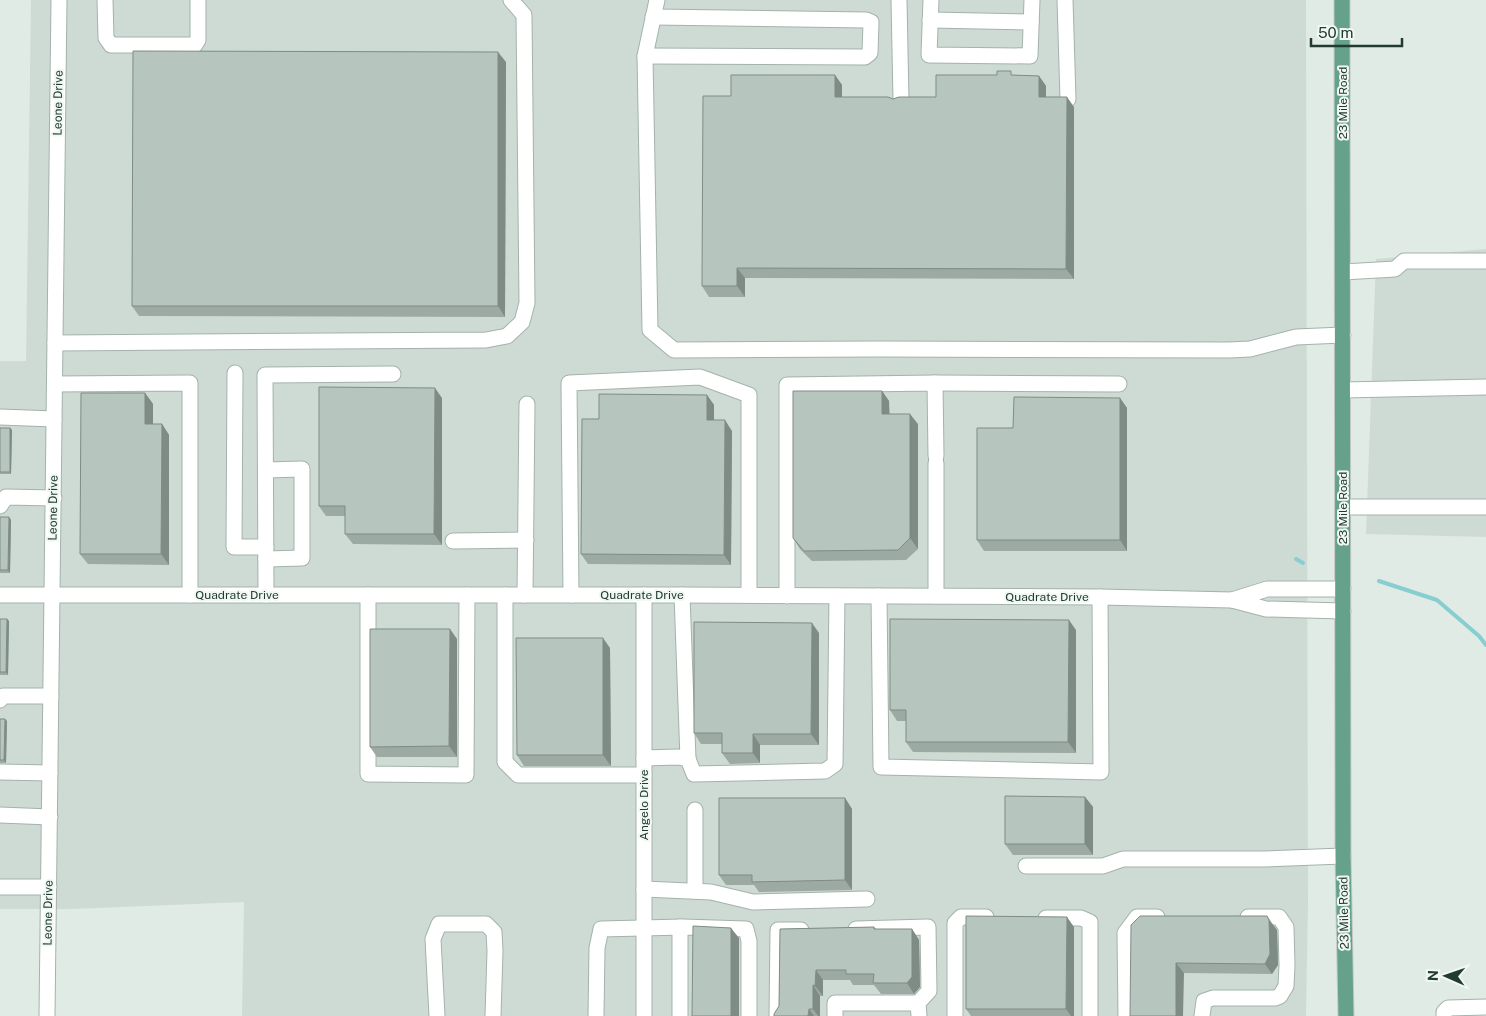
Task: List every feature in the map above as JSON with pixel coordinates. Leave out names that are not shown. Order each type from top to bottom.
[{"type":"main road","name":"23 Mile Road","points":[[1342,0],[1346,1016]]},
{"type":"street","name":"Leone Drive","points":[[47,1016],[59,0]]},
{"type":"street","points":[[105,0],[106,38],[111,45],[195,45],[198,40],[198,0]]},
{"type":"street","points":[[55,343],[486,340],[507,336],[522,322],[527,303],[524,16],[511,0]]},
{"type":"street","points":[[657,0],[645,56],[650,330],[674,350],[1229,350],[1250,349],[1296,337],[1343,335]]},
{"type":"street","points":[[899,0],[901,100]]},
{"type":"street","points":[[931,0],[929,55],[1030,56],[1032,0]]},
{"type":"street","points":[[1065,0],[1068,99]]},
{"type":"street","points":[[645,56],[865,57],[870,54],[871,22],[866,20],[653,17]]},
{"type":"street","points":[[930,20],[1031,22]]},
{"type":"street","points":[[1343,272],[1395,269],[1404,261],[1486,261]]},
{"type":"street","points":[[235,373],[234,547],[302,558],[302,470],[266,470]]},
{"type":"street","points":[[266,595],[266,375],[393,374]]},
{"type":"street","points":[[571,595],[569,383],[700,377],[749,395],[749,595]]},
{"type":"street","points":[[55,384],[190,383],[190,595]]},
{"type":"street","points":[[935,383],[936,596]]},
{"type":"street","points":[[787,596],[787,385],[935,383],[1119,384]]},
{"type":"street","points":[[1343,390],[1486,387]]},
{"type":"street","points":[[525,595],[527,404]]},
{"type":"street","points":[[0,417],[54,419]]},
{"type":"street","points":[[2,498],[54,498]]},
{"type":"street","points":[[1343,507],[1486,507]]},
{"type":"street","points":[[453,541],[526,540]]},
{"type":"street","name":"Quadrate Drive","points":[[1232,600],[1267,589],[1343,589]]},
{"type":"street","name":"Quadrate Drive","points":[[0,595],[1100,597],[1232,600],[1266,609],[1343,611]]},
{"type":"street","points":[[368,595],[368,774],[466,775],[468,595]]},
{"type":"street","points":[[505,595],[505,762],[518,775],[644,776]]},
{"type":"street","name":"Angelo Drive","points":[[644,595],[644,1016]]},
{"type":"street","points":[[682,595],[688,759],[694,774],[825,771],[835,764],[837,596]]},
{"type":"street","points":[[879,596],[881,767],[1100,772],[1100,597]]},
{"type":"street","points":[[1,696],[51,696]]},
{"type":"street","points":[[644,758],[678,756],[688,759]]},
{"type":"street","points":[[0,772],[50,773]]},
{"type":"street","points":[[695,810],[695,891]]},
{"type":"street","points":[[0,815],[50,816]]},
{"type":"street","points":[[1026,866],[1103,866],[1124,859],[1264,859],[1344,856]]},
{"type":"street","points":[[0,887],[49,887]]},
{"type":"street","points":[[644,889],[711,892],[753,902],[867,899]]},
{"type":"street","points":[[955,1016],[955,923],[961,917],[1001,917]]},
{"type":"street","points":[[1031,918],[1081,918],[1090,922],[1090,1016]]},
{"type":"street","points":[[1126,1016],[1124,933],[1137,918],[1175,918]]},
{"type":"street","points":[[1202,1016],[1204,1001],[1213,998],[1275,998],[1280,996],[1286,986],[1286,927],[1279,918],[1232,918]]},
{"type":"street","points":[[436,1016],[433,938],[439,924],[486,924],[494,932],[495,941],[493,1016]]},
{"type":"street","points":[[680,927],[680,1016]]},
{"type":"street","points":[[596,1016],[597,948],[601,929],[680,927],[746,929],[749,941],[749,1016]]},
{"type":"street","points":[[834,1016],[835,1003],[918,1010],[929,991],[928,927],[838,929]]},
{"type":"street","points":[[777,1016],[778,930],[818,929]]},
{"type":"street","points":[[1444,1016],[1444,1012],[1448,1008],[1486,1007]]},
{"type":"shaded area","points":[[31,0],[1306,0],[1308,903],[1306,1016],[242,1016],[244,902],[73,909],[0,909],[0,361],[26,361]]},
{"type":"shaded area","points":[[1486,249],[1486,537],[1366,534],[1376,259]]},
{"type":"building","points":[[133,51],[498,52],[498,306],[132,306]]},
{"type":"building","points":[[997,71],[1011,71],[1011,75],[1039,76],[1039,97],[1067,97],[1066,269],[737,268],[737,286],[702,286],[703,96],[731,96],[731,75],[835,75],[835,97],[888,97],[893,99],[899,97],[936,97],[936,75],[997,75]]},
{"type":"building","points":[[319,387],[435,388],[434,534],[345,534],[345,506],[319,506]]},
{"type":"building","points":[[793,391],[882,391],[882,414],[910,414],[910,538],[898,550],[804,551],[793,538]]},
{"type":"building","points":[[81,393],[145,393],[145,424],[162,424],[161,554],[80,554]]},
{"type":"building","points":[[599,394],[707,395],[707,420],[725,420],[724,555],[581,554],[582,419],[599,419]]},
{"type":"building","points":[[1014,397],[1120,398],[1120,540],[977,540],[977,428],[1013,428]]},
{"type":"building","points":[[0,428],[10,428],[10,472],[0,472]]},
{"type":"building","points":[[0,517],[9,517],[8,570],[0,570]]},
{"type":"building","points":[[0,619],[7,619],[6,672],[0,672]]},
{"type":"building","points":[[890,619],[1069,620],[1068,742],[906,742],[906,710],[890,710]]},
{"type":"building","points":[[694,622],[812,623],[811,734],[753,734],[753,753],[722,753],[722,733],[694,733]]},
{"type":"building","points":[[370,629],[450,629],[449,746],[370,747]]},
{"type":"building","points":[[516,638],[603,638],[603,755],[517,755]]},
{"type":"building","points":[[0,719],[5,719],[4,760],[0,760]]},
{"type":"building","points":[[1005,796],[1085,797],[1085,844],[1005,844]]},
{"type":"building","points":[[719,798],[845,798],[845,880],[752,882],[752,875],[719,875]]},
{"type":"building","points":[[966,916],[1067,917],[1066,1009],[966,1009]]},
{"type":"building","points":[[1140,916],[1267,916],[1269,920],[1270,954],[1265,964],[1176,963],[1176,1016],[1130,1016],[1131,925]]},
{"type":"building","points":[[693,926],[731,928],[731,1016],[692,1016]]},
{"type":"building","points":[[874,927],[874,929],[912,929],[912,977],[907,983],[873,983],[874,974],[846,974],[846,970],[816,970],[815,986],[813,985],[813,1009],[809,1009],[808,1016],[774,1016],[779,1006],[780,929]]},
{"type":"waterway","points":[[1296,559],[1303,563]]},
{"type":"waterway","points":[[1379,581],[1437,600],[1479,636],[1486,645]]}]
